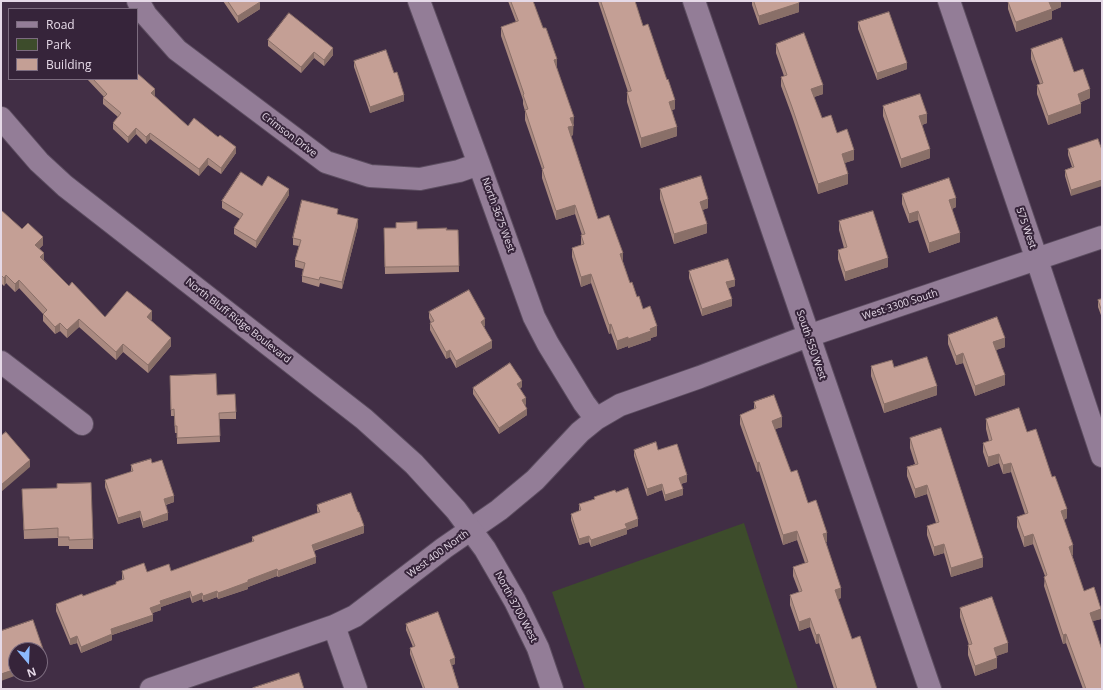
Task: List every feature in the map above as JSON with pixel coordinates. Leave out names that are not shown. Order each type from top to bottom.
[{"type":"street","name":"Crimson Drive","points":[[138,1],[146,15],[177,50],[326,162],[370,176],[420,179],[458,171],[480,164]]},
{"type":"street","name":"North 3675 West","points":[[419,1],[480,164],[534,317],[548,344],[584,403],[596,419]]},
{"type":"street","name":"South 550 West","points":[[694,1],[930,689]]},
{"type":"street","name":"575 West","points":[[948,1],[1037,260],[1102,456]]},
{"type":"street","name":"North Bluff Ridge Boulevard","points":[[1,118],[39,162],[66,186],[364,419],[414,464],[456,510],[470,530]]},
{"type":"street","name":"West 3300 South","points":[[700,377],[808,336],[1102,237]]},
{"type":"street","points":[[1,362],[82,424]]},
{"type":"street","name":"West 400 North","points":[[151,689],[334,626],[355,616],[499,510],[535,480],[580,432],[596,419],[620,405],[700,377]]},
{"type":"street","name":"North 3700 West","points":[[470,530],[485,549],[515,601],[538,648],[552,689]]},
{"type":"street","points":[[334,626],[356,689]]},
{"type":"green space","points":[[744,523],[798,689],[585,689],[552,592]]},
{"type":"building","points":[[228,1],[259,1],[260,2],[238,16]]},
{"type":"building","points":[[511,1],[533,1],[543,28],[546,28],[557,59],[554,60],[574,117],[570,118],[573,126],[568,127],[598,219],[609,215],[623,253],[620,254],[630,283],[632,282],[637,297],[639,296],[643,309],[650,306],[657,326],[650,329],[651,331],[617,341],[611,324],[609,325],[591,274],[581,277],[572,248],[584,244],[581,235],[585,234],[575,205],[556,211],[525,110],[528,109],[523,95],[524,94],[501,27],[518,21]]},
{"type":"building","points":[[601,1],[635,1],[643,26],[648,24],[675,100],[669,102],[677,127],[641,138],[627,92],[631,91]]},
{"type":"building","points":[[754,1],[799,1],[799,3],[759,16]]},
{"type":"building","points":[[1008,1],[1053,1],[1049,2],[1052,9],[1016,22]]},
{"type":"building","points":[[889,12],[907,63],[877,73],[858,22]]},
{"type":"building","points":[[289,13],[333,48],[324,60],[314,52],[301,67],[268,40]]},
{"type":"building","points":[[804,33],[823,85],[811,89],[822,118],[831,115],[837,133],[847,129],[854,150],[842,154],[848,174],[818,184],[781,77],[787,75],[776,44]]},
{"type":"building","points":[[1062,38],[1074,72],[1083,69],[1090,89],[1078,94],[1081,104],[1048,116],[1037,85],[1043,83],[1031,49]]},
{"type":"building","points":[[386,50],[394,73],[397,72],[404,95],[370,107],[354,61]]},
{"type":"building","points":[[138,74],[155,89],[151,93],[188,126],[194,118],[218,137],[220,135],[236,147],[221,168],[208,158],[199,169],[150,133],[146,137],[136,128],[128,137],[113,123],[121,113],[103,98],[107,94],[94,80],[138,80]]},
{"type":"building","points":[[920,94],[927,114],[919,116],[930,149],[901,159],[883,106]]},
{"type":"building","points":[[1098,139],[1102,150],[1102,180],[1071,190],[1065,170],[1074,167],[1068,149]]},
{"type":"building","points":[[241,172],[262,186],[268,176],[289,189],[256,241],[234,228],[243,214],[222,201]]},
{"type":"building","points":[[701,176],[708,199],[700,202],[707,224],[674,234],[660,189]]},
{"type":"building","points":[[949,178],[956,198],[949,200],[960,233],[929,243],[918,211],[909,214],[902,194]]},
{"type":"building","points":[[302,200],[338,209],[337,214],[358,219],[342,282],[320,277],[319,280],[302,276],[305,263],[295,260],[301,240],[293,238]]},
{"type":"building","points":[[1,210],[22,229],[28,223],[43,237],[35,245],[44,253],[40,257],[69,286],[72,282],[105,317],[127,291],[152,311],[147,317],[171,338],[148,365],[123,344],[116,352],[79,319],[67,330],[60,323],[55,327],[43,314],[47,310],[19,280],[15,284],[6,275],[4,278],[1,275]]},
{"type":"building","points":[[873,211],[888,258],[845,272],[838,250],[847,247],[839,221]]},
{"type":"building","points":[[417,222],[417,229],[447,228],[446,230],[458,230],[459,266],[385,267],[384,228],[396,228],[396,223]]},
{"type":"building","points":[[728,259],[735,280],[726,282],[732,299],[702,309],[689,271]]},
{"type":"building","points":[[469,290],[485,319],[481,322],[492,341],[456,361],[450,350],[446,352],[430,323],[434,321],[429,312]]},
{"type":"building","points":[[1102,299],[1102,312],[1098,300]]},
{"type":"building","points":[[997,317],[1005,338],[993,342],[1005,375],[975,386],[963,353],[956,356],[948,335]]},
{"type":"building","points":[[927,357],[937,386],[884,404],[871,366],[892,360],[894,367]]},
{"type":"building","points":[[510,363],[522,381],[517,384],[526,398],[522,400],[527,409],[499,428],[473,388]]},
{"type":"building","points":[[216,374],[217,395],[235,394],[236,412],[219,413],[220,436],[177,438],[177,426],[175,426],[174,409],[171,410],[170,376]]},
{"type":"building","points":[[774,395],[782,417],[772,421],[791,472],[797,470],[808,503],[816,500],[827,533],[823,534],[841,588],[835,590],[852,639],[860,636],[877,689],[837,689],[819,634],[816,635],[810,618],[799,622],[790,595],[802,591],[793,567],[808,562],[797,531],[783,535],[759,462],[757,463],[740,415],[756,408],[754,402]]},
{"type":"building","points":[[1019,408],[1027,432],[1036,429],[1052,477],[1055,476],[1067,509],[1061,511],[1073,545],[1069,547],[1084,591],[1094,587],[1101,609],[1090,613],[1102,650],[1102,689],[1086,689],[1066,634],[1063,635],[1044,577],[1047,575],[1033,534],[1024,537],[1017,517],[1028,513],[1011,463],[1003,465],[999,454],[988,457],[983,443],[992,440],[986,419]]},
{"type":"building","points":[[941,428],[983,558],[951,568],[944,544],[934,547],[927,526],[939,522],[927,485],[915,489],[907,467],[918,464],[910,438]]},
{"type":"building","points":[[6,432],[30,460],[1,485],[1,436]]},
{"type":"building","points":[[656,442],[658,450],[677,444],[687,475],[679,478],[683,489],[665,495],[662,484],[647,489],[634,450]]},
{"type":"building","points":[[151,459],[152,463],[162,460],[174,496],[164,499],[168,513],[143,522],[140,511],[118,518],[105,480],[133,471],[131,465]]},
{"type":"building","points":[[91,483],[93,539],[69,540],[69,537],[58,537],[58,528],[24,530],[22,489],[57,488],[57,484]]},
{"type":"building","points":[[628,488],[638,519],[625,524],[627,528],[591,540],[589,536],[579,539],[571,514],[581,510],[579,504],[615,490],[616,492]]},
{"type":"building","points":[[351,493],[364,526],[312,545],[316,557],[278,571],[277,569],[218,593],[217,591],[203,596],[202,593],[192,597],[190,591],[160,601],[161,604],[150,608],[153,615],[111,629],[112,634],[81,647],[77,636],[70,639],[56,604],[82,594],[83,596],[116,584],[116,582],[124,579],[122,571],[144,563],[147,572],[169,564],[171,571],[254,541],[252,537],[320,512],[317,505]]},
{"type":"building","points":[[992,597],[1008,643],[994,648],[997,658],[975,666],[968,645],[972,644],[960,608]]},
{"type":"building","points":[[438,612],[455,658],[450,660],[459,689],[425,689],[410,648],[415,646],[406,624]]},
{"type":"building","points":[[33,620],[41,642],[8,642],[8,672],[1,674],[1,631]]},
{"type":"building","points":[[299,673],[304,689],[253,688]]}]
